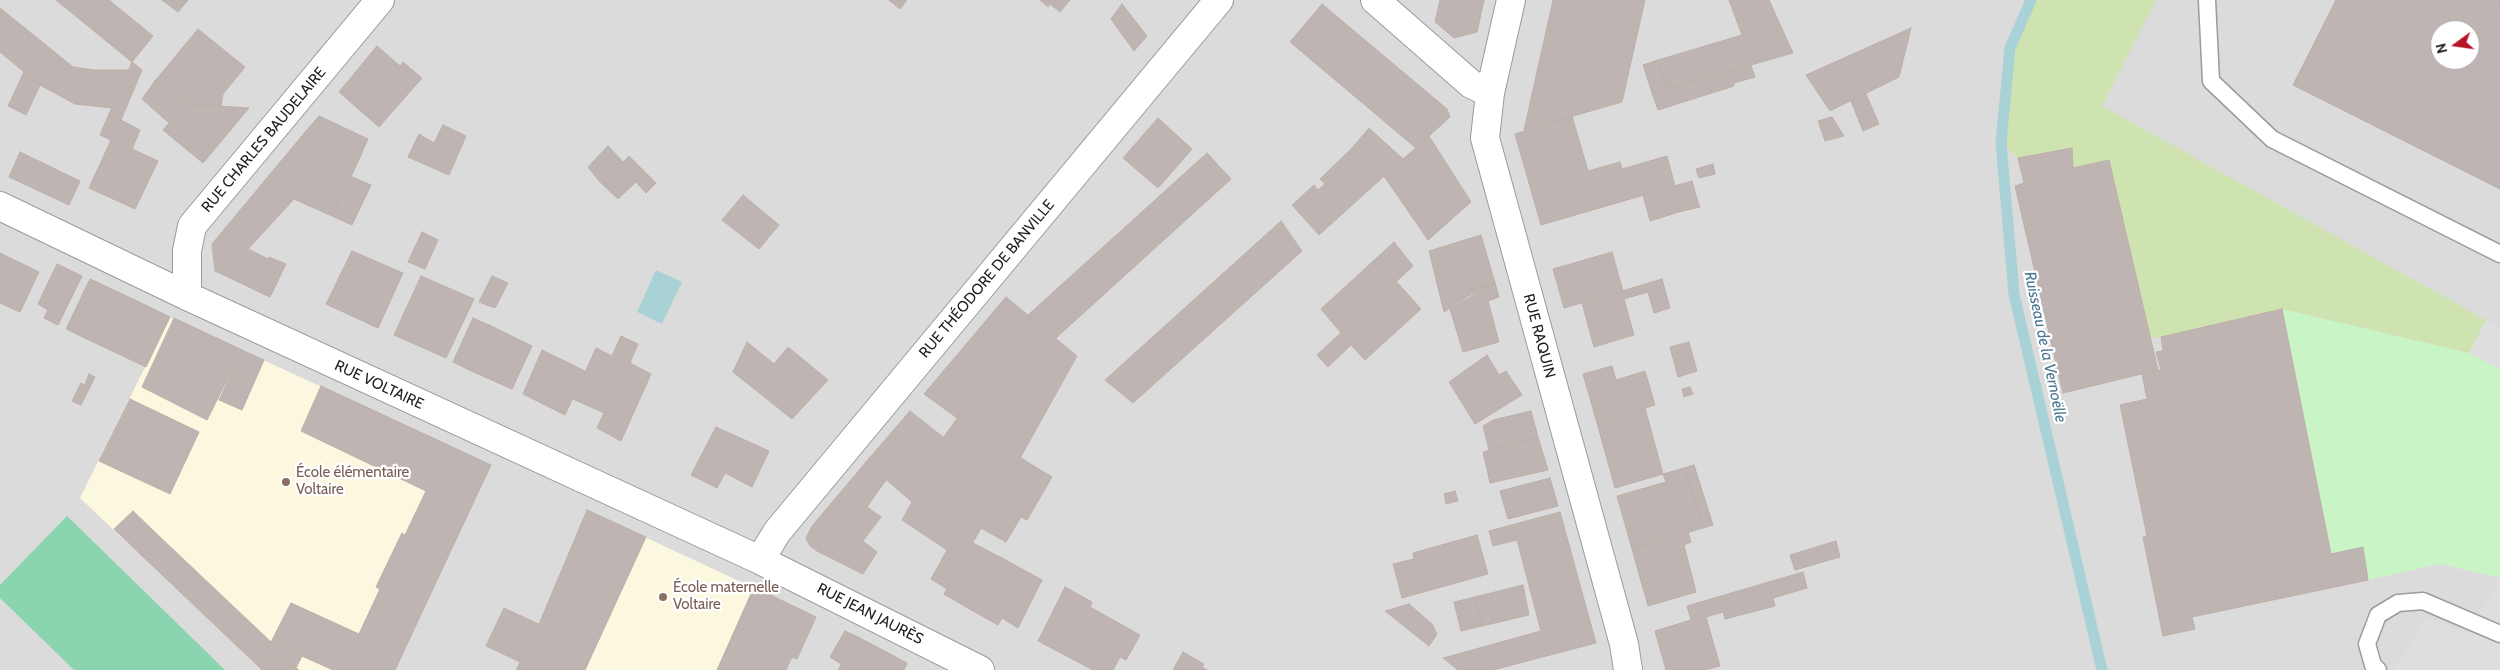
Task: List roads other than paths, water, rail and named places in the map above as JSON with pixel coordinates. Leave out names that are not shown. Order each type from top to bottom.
[{"type":"street","name":"RUE CHARLES BAUDELAIRE","points":[[187,296],[188,251],[192,226],[380,0]]},
{"type":"street","name":"RUE THÉODORE DE BANVILLE","points":[[760,560],[783,524],[1219,0]]},
{"type":"street","points":[[1375,0],[1471,84],[1490,93]]},
{"type":"street","name":"RUE RAQUIN","points":[[1511,0],[1490,93],[1485,138],[1624,644],[1628,670]]},
{"type":"street","name":"RUE VOLTAIRE","points":[[0,206],[187,296],[760,560]]},
{"type":"street","name":"RUE JEAN JAURÈS","points":[[760,560],[980,670]]},
{"type":"lane","points":[[2207,0],[2211,81],[2272,139],[2500,254]]},
{"type":"lane","points":[[2378,670],[2373,665],[2367,644],[2378,615],[2398,603],[2423,601],[2500,634]]},
{"type":"water","points":[[656,270],[682,282],[662,324],[637,312]]},
{"type":"waterway","name":"Ruisseau de la Vernoëlle","points":[[2031,0],[2010,48],[2001,143],[2014,294],[2102,670]]},
{"type":"place","name":"École élémentaire Voltaire","points":[[286,482]]},
{"type":"place","name":"École maternelle Voltaire","points":[[663,597]]}]
